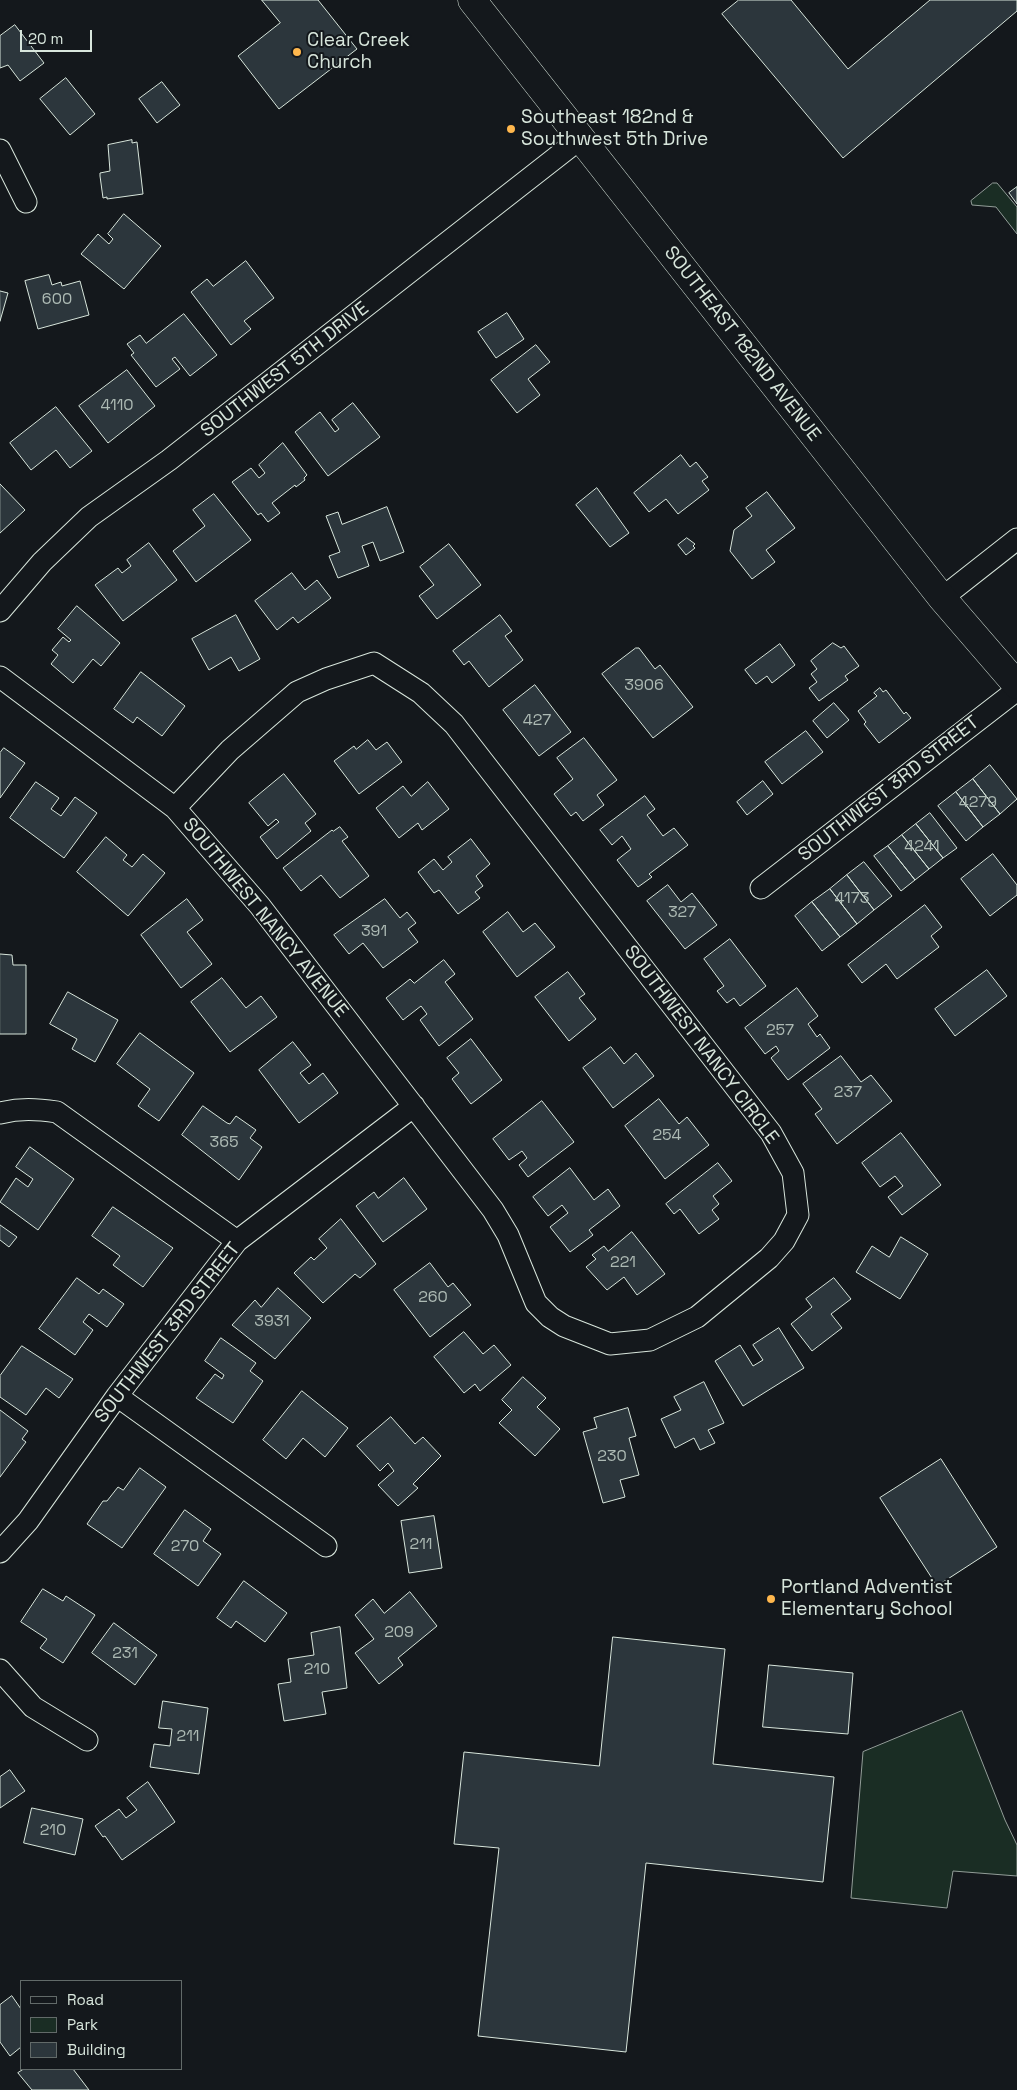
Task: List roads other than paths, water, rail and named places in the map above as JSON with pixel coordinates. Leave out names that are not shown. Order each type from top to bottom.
[{"type":"main road","name":"SOUTHEAST 182ND AVENUE","points":[[472,0],[942,598],[1017,685]]},
{"type":"street","name":"SOUTHWEST 5TH DRIVE","points":[[0,611],[42,562],[89,517],[176,454],[581,138]]},
{"type":"street","points":[[0,150],[26,202]]},
{"type":"street","points":[[942,598],[1017,539]]},
{"type":"street","name":"SOUTHWEST NANCY CIRCLE","points":[[175,808],[230,750],[297,692],[326,678],[374,663],[421,693],[454,724],[772,1133],[793,1173],[798,1215],[784,1240],[770,1258],[697,1317],[650,1340],[610,1344],[564,1326],[550,1317],[536,1303],[508,1235],[493,1210],[414,1106]]},
{"type":"street","name":"SOUTHWEST NANCY AVENUE","points":[[0,677],[175,808],[260,906],[414,1106]]},
{"type":"street","name":"SOUTHWEST 3RD STREET","points":[[760,888],[1017,690]]},
{"type":"street","name":"SOUTHWEST 3RD STREET","points":[[0,1552],[28,1521],[117,1396],[238,1241],[414,1106]]},
{"type":"street","points":[[0,1113],[15,1109],[57,1112],[238,1241]]},
{"type":"street","points":[[117,1396],[326,1546]]},
{"type":"street","points":[[0,1670],[33,1707],[88,1740]]},
{"type":"place","name":"Clear Creek Church","points":[[297,52]]},
{"type":"place","name":"Southeast 182nd & Southwest 5th Drive","points":[[511,129]]},
{"type":"place","name":"Portland Adventist Elementary School","points":[[771,1599]]}]
